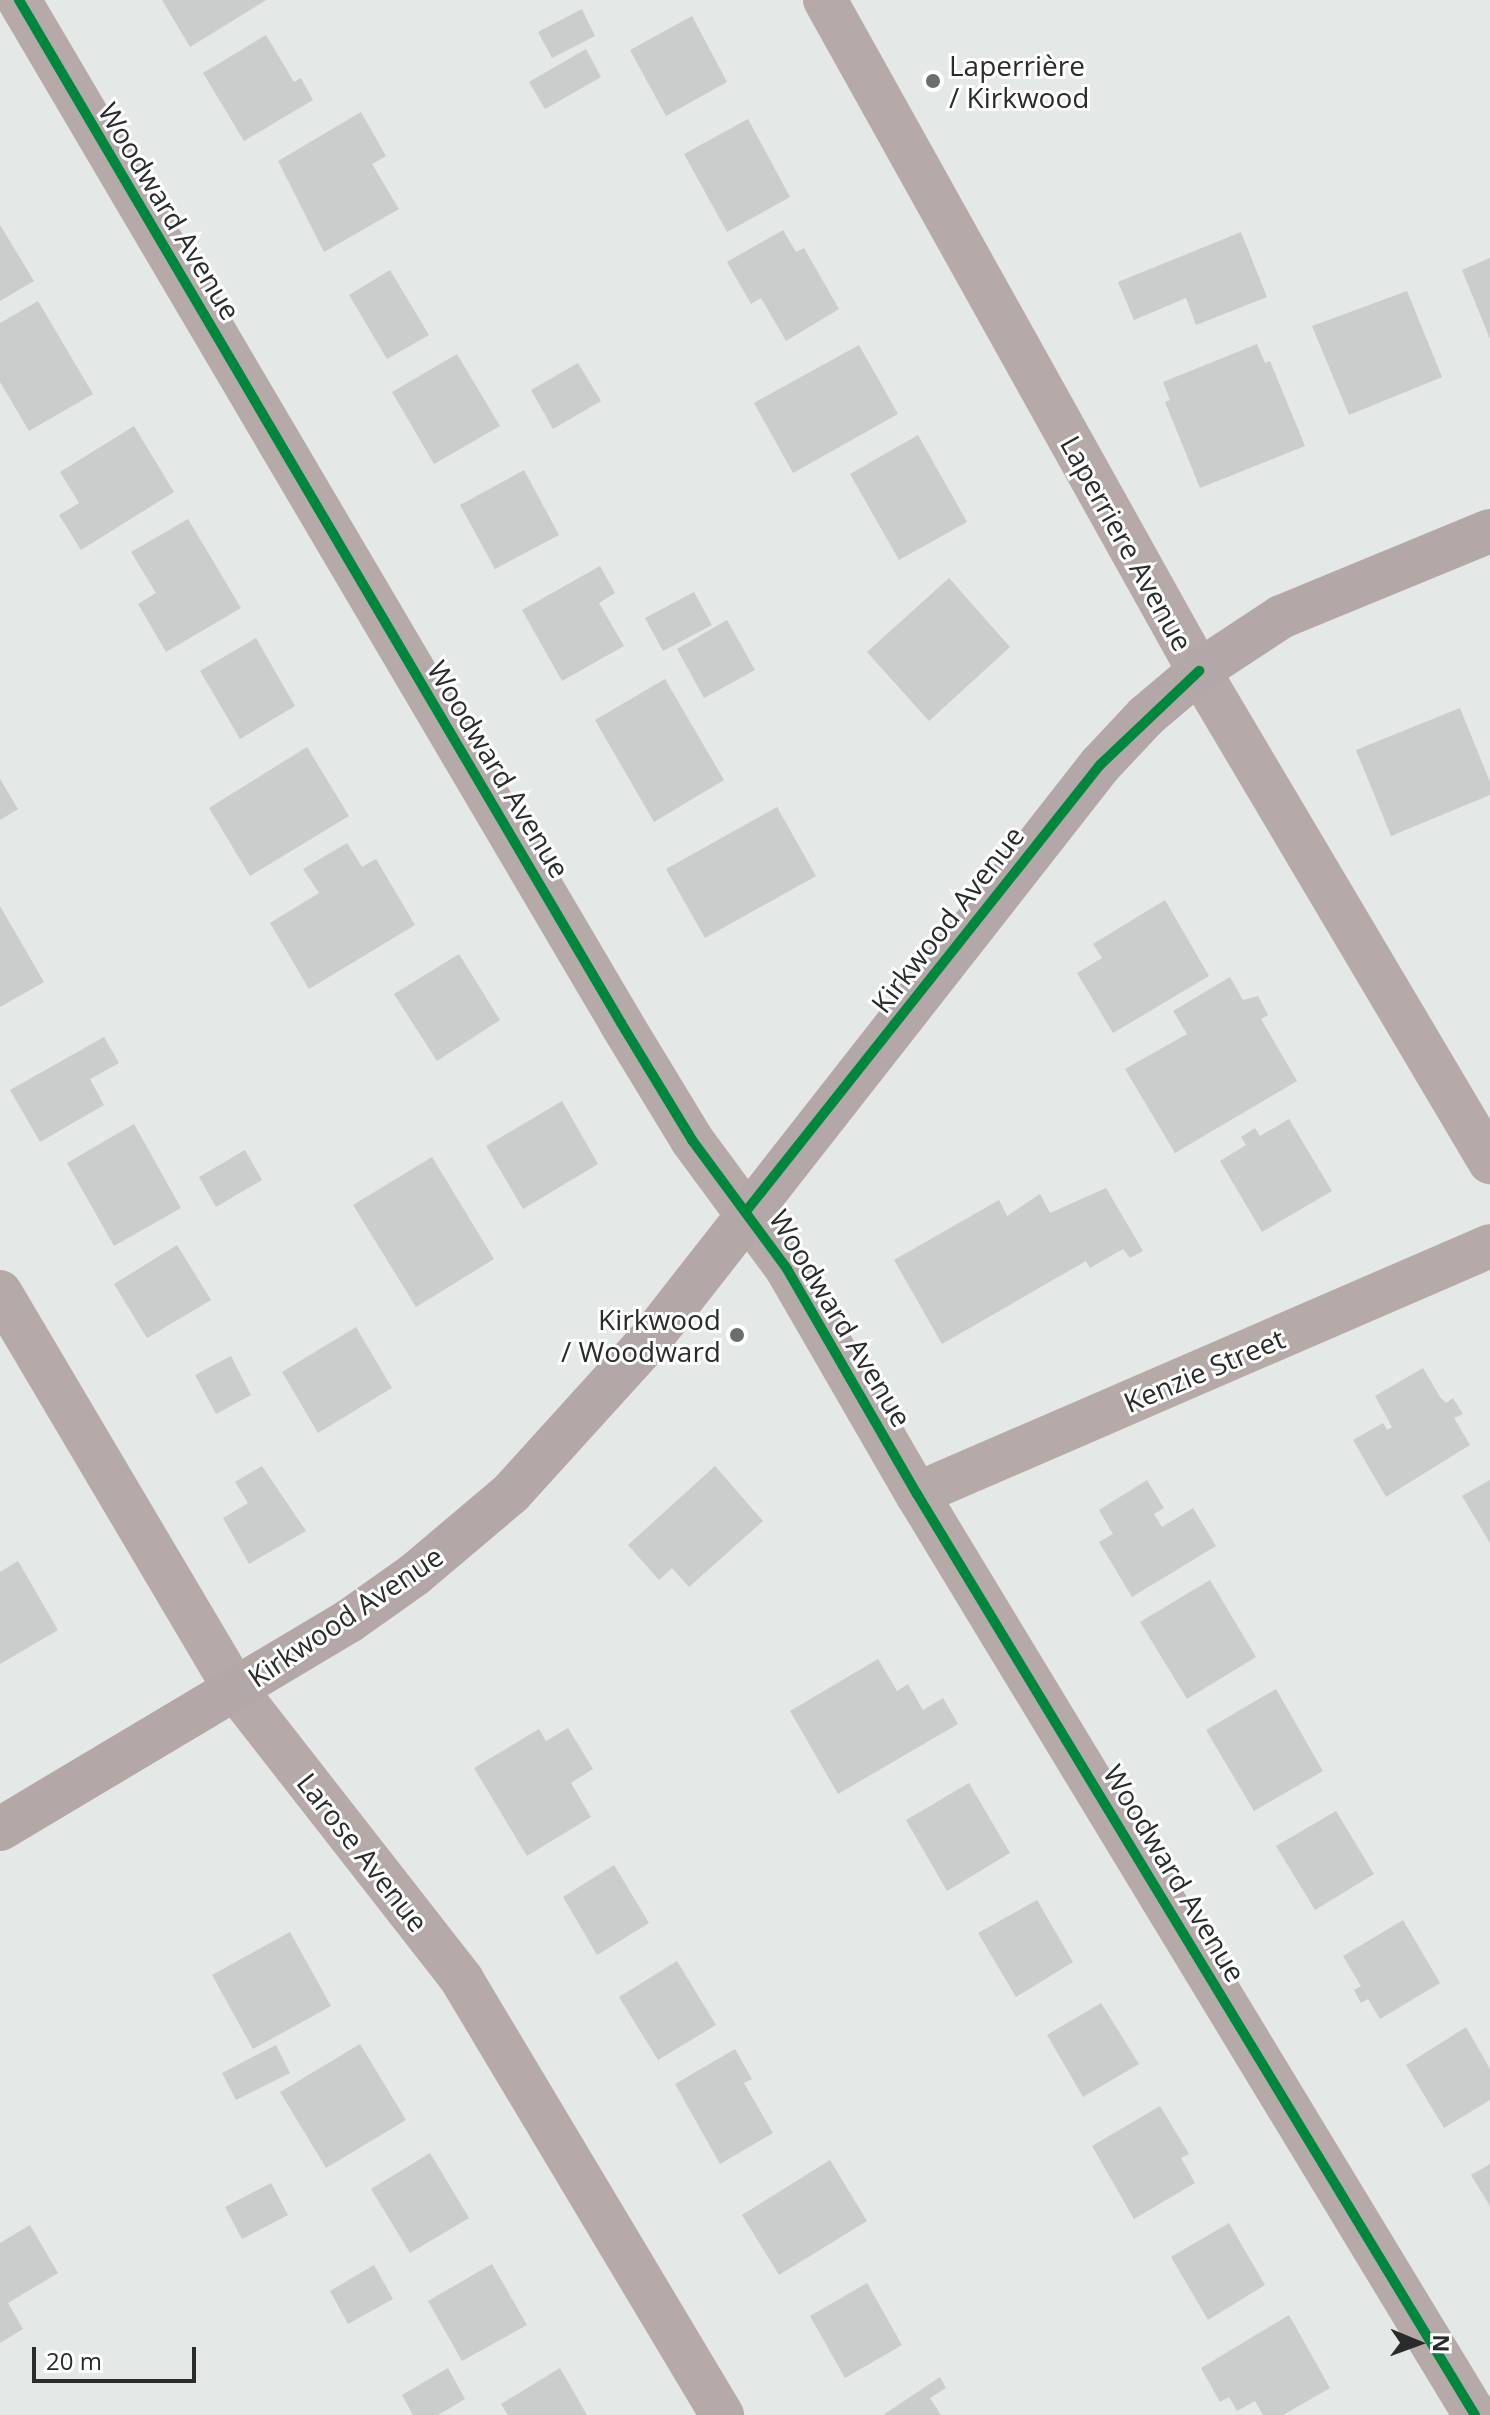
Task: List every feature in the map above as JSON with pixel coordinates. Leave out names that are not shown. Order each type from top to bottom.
[{"type":"main road","name":"Kirkwood Avenue","points":[[0,1829],[235,1689],[414,1575],[511,1493],[649,1341],[747,1210],[1100,765],[1199,671],[1281,617],[1490,531]]},
{"type":"street","name":"Woodward Avenue","points":[[19,0],[621,1023],[692,1140],[747,1210],[862,1394],[917,1494],[1475,2415]]},
{"type":"street","name":"Laperriere Avenue","points":[[825,0],[1199,671],[1490,1162]]},
{"type":"street","name":"Kenzie Street","points":[[917,1494],[1490,1246]]},
{"type":"street","name":"Larose Avenue","points":[[0,1292],[235,1689],[462,1980],[722,2415]]},
{"type":"building","points":[[162,0],[266,0],[190,47]]},
{"type":"building","points":[[582,9],[595,36],[552,58],[538,32]]},
{"type":"building","points":[[692,16],[727,82],[666,116],[630,50]]},
{"type":"building","points":[[266,35],[294,82],[301,78],[313,100],[244,141],[203,73]]},
{"type":"building","points":[[586,49],[601,77],[545,109],[529,82]]},
{"type":"building","points":[[361,112],[386,156],[372,164],[399,209],[324,252],[278,161]]},
{"type":"building","points":[[748,119],[790,197],[727,232],[684,154]]},
{"type":"building","points":[[0,225],[34,281],[0,301]]},
{"type":"building","points":[[783,230],[796,252],[804,248],[839,309],[786,341],[761,298],[751,304],[727,262]]},
{"type":"building","points":[[1241,232],[1267,297],[1196,325],[1186,298],[1134,320],[1118,282]]},
{"type":"building","points":[[1490,258],[1490,339],[1462,270]]},
{"type":"building","points":[[390,270],[429,335],[387,359],[349,295]]},
{"type":"building","points":[[1407,291],[1442,377],[1349,415],[1312,326]]},
{"type":"building","points":[[38,301],[93,394],[29,431],[0,382],[0,323]]},
{"type":"building","points":[[1257,344],[1265,363],[1270,361],[1305,446],[1200,488],[1165,402],[1170,400],[1163,382]]},
{"type":"building","points":[[859,345],[898,414],[793,473],[754,403]]},
{"type":"building","points":[[457,354],[500,426],[434,464],[392,392]]},
{"type":"building","points":[[578,363],[601,401],[553,429],[531,390]]},
{"type":"building","points":[[134,426],[174,492],[81,550],[59,515],[79,503],[60,472]]},
{"type":"building","points":[[918,435],[967,522],[899,560],[850,474]]},
{"type":"building","points":[[524,470],[559,535],[495,569],[460,505]]},
{"type":"building","points":[[188,519],[241,608],[166,652],[138,604],[156,593],[131,552]]},
{"type":"building","points":[[600,566],[615,593],[599,603],[624,646],[562,681],[522,610]]},
{"type":"building","points":[[949,578],[1010,647],[929,721],[867,652]]},
{"type":"building","points":[[694,592],[712,625],[663,651],[645,618]]},
{"type":"building","points":[[727,620],[755,670],[704,698],[677,649]]},
{"type":"building","points":[[256,638],[295,706],[240,739],[200,671]]},
{"type":"building","points":[[665,679],[724,780],[654,822],[595,720]]},
{"type":"building","points":[[1460,708],[1490,782],[1490,795],[1391,836],[1356,750]]},
{"type":"building","points":[[307,747],[349,816],[250,876],[209,808]]},
{"type":"building","points":[[0,779],[18,809],[0,820]]},
{"type":"building","points":[[777,807],[816,876],[705,938],[666,869]]},
{"type":"building","points":[[347,843],[362,867],[376,859],[415,925],[309,989],[270,923],[319,893],[303,869]]},
{"type":"building","points":[[1165,900],[1209,976],[1113,1033],[1077,973],[1102,958],[1093,944]]},
{"type":"building","points":[[0,906],[44,982],[0,1007]]},
{"type":"building","points":[[459,954],[500,1020],[437,1061],[394,994]]},
{"type":"building","points":[[1230,977],[1243,1000],[1258,996],[1268,1015],[1261,1019],[1297,1081],[1175,1153],[1125,1069],[1187,1034],[1173,1011]]},
{"type":"building","points":[[104,1037],[119,1063],[90,1079],[104,1105],[40,1142],[10,1090]]},
{"type":"building","points":[[562,1101],[598,1164],[523,1209],[486,1146]]},
{"type":"building","points":[[1289,1119],[1332,1191],[1262,1232],[1220,1161],[1246,1145],[1241,1137],[1255,1128],[1260,1136]]},
{"type":"building","points":[[134,1124],[181,1208],[114,1246],[67,1163]]},
{"type":"building","points":[[245,1150],[262,1180],[216,1207],[199,1177]]},
{"type":"building","points":[[432,1157],[494,1259],[416,1307],[353,1205]]},
{"type":"building","points":[[1106,1188],[1143,1251],[1130,1258],[1123,1249],[1090,1268],[1086,1261],[942,1344],[894,1260],[999,1200],[1007,1216],[1040,1194],[1050,1213]]},
{"type":"building","points":[[177,1245],[211,1300],[147,1338],[114,1284]]},
{"type":"building","points":[[356,1327],[392,1388],[318,1433],[282,1372]]},
{"type":"building","points":[[231,1356],[251,1395],[216,1414],[195,1375]]},
{"type":"building","points":[[1423,1368],[1440,1397],[1446,1403],[1453,1398],[1463,1414],[1454,1418],[1470,1445],[1386,1497],[1353,1440],[1383,1423],[1387,1430],[1392,1427],[1375,1396]]},
{"type":"building","points":[[262,1466],[306,1531],[249,1564],[223,1518],[248,1503],[235,1482]]},
{"type":"building","points":[[715,1466],[763,1521],[689,1587],[672,1568],[659,1580],[628,1545]]},
{"type":"building","points":[[1147,1480],[1164,1508],[1154,1514],[1162,1527],[1193,1508],[1216,1546],[1132,1597],[1099,1542],[1113,1534],[1099,1510]]},
{"type":"building","points":[[1490,1480],[1490,1543],[1462,1496]]},
{"type":"building","points":[[18,1561],[58,1630],[0,1664],[0,1572]]},
{"type":"building","points":[[1210,1580],[1256,1657],[1187,1699],[1140,1622]]},
{"type":"building","points":[[878,1659],[897,1691],[908,1684],[923,1710],[943,1698],[958,1724],[838,1794],[790,1711]]},
{"type":"building","points":[[1276,1689],[1323,1771],[1254,1811],[1206,1730]]},
{"type":"building","points":[[568,1728],[593,1769],[571,1783],[591,1817],[527,1856],[474,1768],[539,1729],[546,1741]]},
{"type":"building","points":[[969,1783],[1010,1853],[947,1891],[906,1820]]},
{"type":"building","points":[[1336,1811],[1374,1874],[1315,1910],[1276,1846]]},
{"type":"building","points":[[614,1865],[649,1923],[597,1955],[563,1897]]},
{"type":"building","points":[[1037,1900],[1073,1962],[1016,1997],[978,1933]]},
{"type":"building","points":[[1403,1920],[1440,1983],[1380,2019],[1368,1999],[1361,2003],[1354,1990],[1361,1986],[1343,1956]]},
{"type":"building","points":[[290,1932],[331,2006],[253,2049],[212,1975]]},
{"type":"building","points":[[677,1961],[716,2025],[658,2060],[619,1997]]},
{"type":"building","points":[[1101,2003],[1139,2064],[1083,2097],[1047,2035]]},
{"type":"building","points":[[1466,2027],[1490,2069],[1490,2100],[1444,2128],[1406,2065]]},
{"type":"building","points":[[360,2044],[406,2120],[326,2168],[280,2092]]},
{"type":"building","points":[[276,2045],[290,2073],[236,2100],[222,2073]]},
{"type":"building","points":[[735,2049],[752,2079],[744,2083],[773,2133],[720,2164],[675,2084]]},
{"type":"building","points":[[1160,2106],[1189,2154],[1181,2158],[1195,2183],[1134,2219],[1092,2146]]},
{"type":"building","points":[[430,2153],[469,2218],[410,2253],[371,2189]]},
{"type":"building","points":[[830,2160],[867,2221],[779,2275],[742,2215]]},
{"type":"building","points":[[1490,2164],[1490,2206],[1471,2175]]},
{"type":"building","points":[[271,2183],[288,2215],[242,2239],[225,2207]]},
{"type":"building","points":[[1229,2223],[1265,2285],[1208,2320],[1171,2257]]},
{"type":"building","points":[[30,2225],[58,2273],[8,2303],[23,2329],[0,2343],[0,2243]]},
{"type":"building","points":[[492,2264],[527,2325],[462,2361],[428,2301]]},
{"type":"building","points":[[374,2265],[393,2299],[348,2324],[330,2291]]},
{"type":"building","points":[[867,2283],[902,2345],[845,2378],[810,2316]]},
{"type":"building","points":[[1289,2315],[1330,2388],[1283,2415],[1263,2415],[1255,2401],[1237,2411],[1229,2397],[1220,2402],[1201,2368]]},
{"type":"building","points":[[448,2368],[465,2399],[438,2415],[413,2415],[402,2395]]},
{"type":"building","points":[[560,2368],[587,2415],[508,2415],[501,2404]]},
{"type":"building","points":[[940,2377],[946,2388],[930,2398],[941,2415],[883,2415]]},
{"type":"cycle path","points":[[19,0],[621,1023],[692,1140],[787,1269],[917,1494],[1475,2415]]},
{"type":"cycle path","points":[[747,1210],[1100,765],[1199,671]]},
{"type":"place","name":"Laperrière / Kirkwood","points":[[933,81]]},
{"type":"place","name":"Kirkwood / Woodward","points":[[737,1335]]}]
